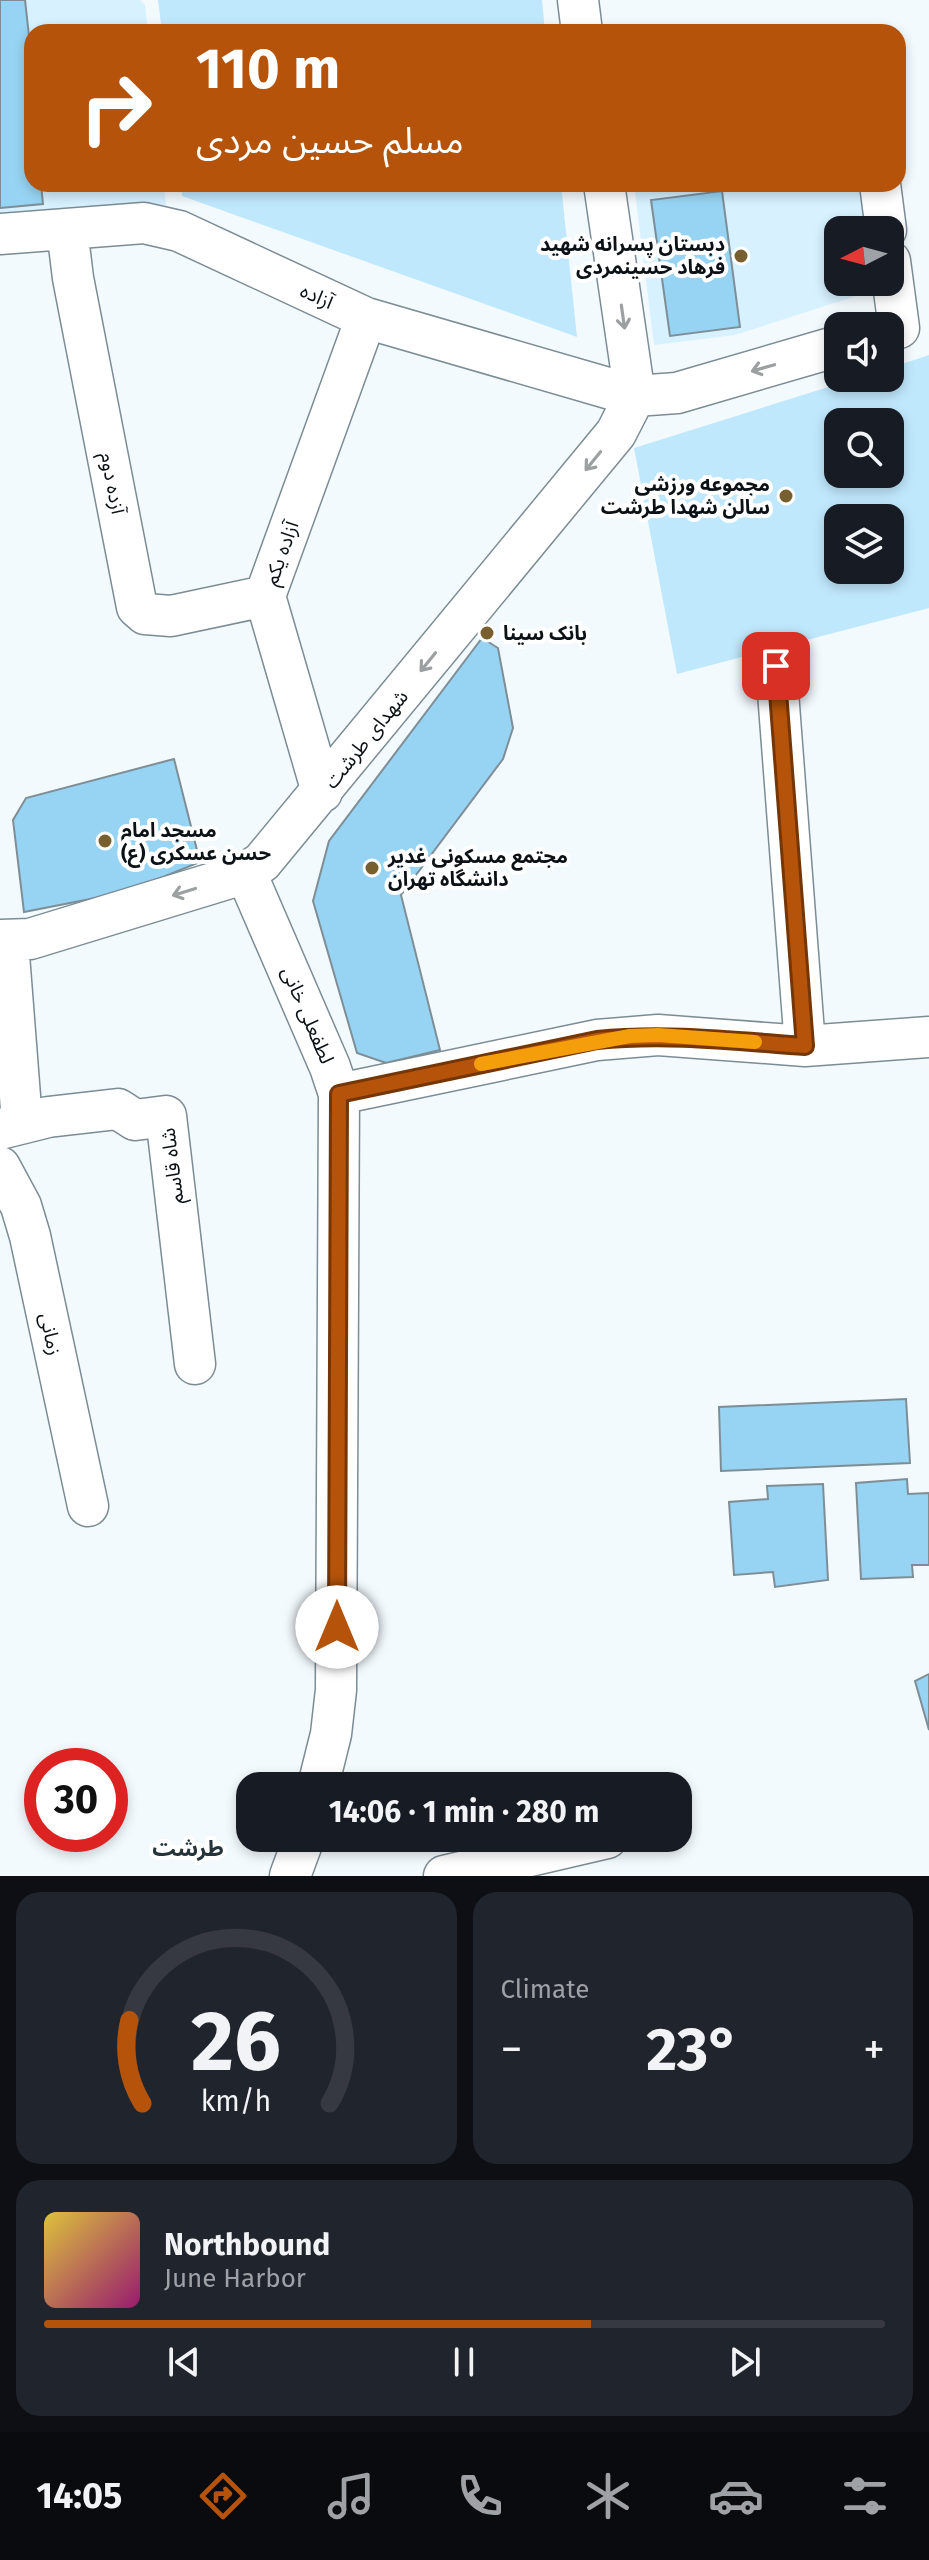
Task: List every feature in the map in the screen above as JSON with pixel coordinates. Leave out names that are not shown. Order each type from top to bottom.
[{"type":"street","points":[[578,0],[581,24]]},
{"type":"street","points":[[605,192],[635,396],[677,393],[824,350]]},
{"type":"street","points":[[881,192],[884,216]]},
{"type":"street","name":"آزاده","points":[[0,234],[144,223],[179,231],[366,318],[635,396]]},
{"type":"street","name":"آزده دوم","points":[[67,229],[73,278],[137,607],[145,614],[171,616],[265,596]]},
{"type":"street","points":[[899,296],[906,325]]},
{"type":"street","name":"آزاده یکم","points":[[322,792],[265,596],[366,318]]},
{"type":"street","name":"شهدای طرشت","points":[[4,941],[30,939],[246,873],[262,862],[616,433],[635,396]]},
{"type":"street","points":[[776,666],[805,1046]]},
{"type":"street","name":"لطفعلی خانی","points":[[246,873],[339,1094],[336,1690],[331,1734],[322,1772]]},
{"type":"street","name":"شاه قاسم","points":[[4,941],[11,1126],[118,1109],[135,1120],[166,1116],[195,1364]]},
{"type":"street","points":[[339,1094],[597,1040],[630,1036],[658,1035],[805,1046],[929,1037]]},
{"type":"street","name":"زمانی","points":[[0,1167],[21,1206],[30,1236],[88,1506]]},
{"type":"street","points":[[290,1876],[299,1852]]},
{"type":"street","points":[[444,1876],[547,1852]]},
{"type":"shaded area","points":[[0,0],[140,0],[145,5],[147,24],[24,24],[24,192],[165,192],[166,205],[0,219]]},
{"type":"shaded area","points":[[158,0],[542,0],[544,24],[161,24]]},
{"type":"shaded area","points":[[182,192],[562,192],[577,337],[182,196]]},
{"type":"shaded area","name":"دبستان پسرانه شهيد فرهاد حسينمردی","points":[[635,192],[870,192],[874,216],[824,216],[824,296],[856,296],[735,335],[654,345]]},
{"type":"shaded area","name":"مجموعه ورزشی سالن شهدا طرشت","points":[[929,355],[929,608],[677,674],[634,448],[824,388],[824,392],[904,392],[904,363]]},
{"type":"building","points":[[0,0],[25,0],[28,24],[24,24],[24,192],[42,192],[43,204],[0,208]]},
{"type":"building","points":[[722,192],[740,327],[670,336],[651,200]]},
{"type":"building","name":"مجتمع مسکونی غدیر دانشگاه تهران","points":[[482,638],[498,648],[513,728],[503,759],[401,895],[440,1050],[386,1063],[357,1053],[313,901],[329,841]]},
{"type":"building","name":"مسجد امام حسن عسکری (ع)","points":[[174,759],[200,862],[126,892],[24,912],[13,820],[26,798]]},
{"type":"building","points":[[906,1399],[910,1463],[721,1471],[719,1407]]},
{"type":"building","points":[[907,1479],[908,1494],[929,1493],[929,1565],[912,1565],[913,1577],[861,1579],[856,1483]]},
{"type":"building","points":[[823,1484],[828,1580],[775,1587],[773,1572],[734,1575],[729,1502],[768,1499],[767,1486]]},
{"type":"building","points":[[929,1674],[929,1730],[915,1681]]},
{"type":"slow traffic","points":[[481,1064],[630,1036],[755,1042]]},
{"type":"place","name":"دبستان پسرانه شهيد فرهاد حسينمردی","points":[[741,256]]},
{"type":"place","name":"مجموعه ورزشی سالن شهدا طرشت","points":[[786,496]]},
{"type":"place","name":"بانک سینا","points":[[487,633]]},
{"type":"place","name":"مسجد امام حسن عسکری (ع)","points":[[105,841]]},
{"type":"place","name":"مجتمع مسکونی غدیر دانشگاه تهران","points":[[372,868]]},
{"type":"district","name":"طرشت","points":[[188,1848]]},
{"type":"route","points":[[337,1627],[339,1094],[597,1040],[630,1036],[658,1035],[805,1046],[776,666]]}]
